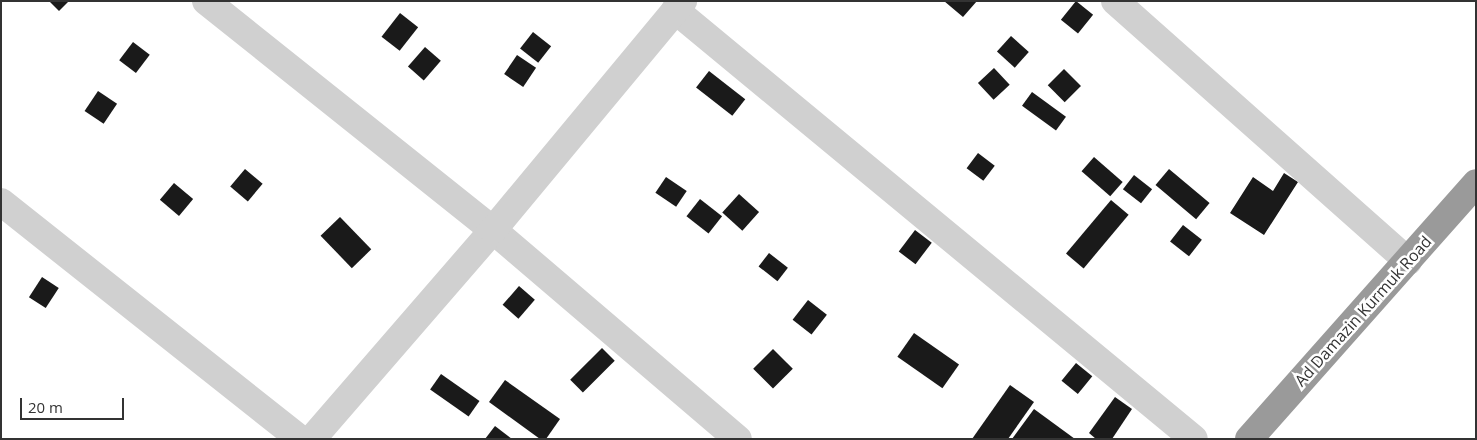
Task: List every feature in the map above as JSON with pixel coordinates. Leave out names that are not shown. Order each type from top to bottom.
[{"type":"highway","name":"Ad Damazin Kurmuk Road","points":[[1249,439],[1476,183]]},
{"type":"street","points":[[206,1],[493,230],[738,439]]},
{"type":"street","points":[[1115,1],[1408,261]]},
{"type":"street","points":[[312,439],[493,230],[679,6],[1194,439]]},
{"type":"street","points":[[1,202],[300,439]]},
{"type":"building","points":[[49,1],[69,1],[59,11]]},
{"type":"building","points":[[944,1],[977,1],[963,17]]},
{"type":"building","points":[[1076,1],[1093,15],[1078,33],[1061,20]]},
{"type":"building","points":[[400,13],[418,27],[400,51],[382,37]]},
{"type":"building","points":[[533,32],[551,46],[538,63],[520,49]]},
{"type":"building","points":[[1011,36],[1029,52],[1015,68],[997,52]]},
{"type":"building","points":[[133,42],[150,55],[136,73],[119,60]]},
{"type":"building","points":[[425,47],[441,61],[424,80],[408,67]]},
{"type":"building","points":[[517,55],[536,68],[523,87],[504,74]]},
{"type":"building","points":[[994,68],[1010,85],[994,100],[978,83]]},
{"type":"building","points":[[1064,69],[1081,86],[1065,102],[1048,85]]},
{"type":"building","points":[[709,71],[745,99],[732,116],[696,88]]},
{"type":"building","points":[[98,91],[117,104],[104,124],[85,111]]},
{"type":"building","points":[[1032,92],[1066,117],[1056,130],[1022,106]]},
{"type":"building","points":[[978,153],[995,166],[983,181],[967,168]]},
{"type":"building","points":[[1094,157],[1123,182],[1110,196],[1082,171]]},
{"type":"building","points":[[245,169],[263,184],[248,201],[230,187]]},
{"type":"building","points":[[1169,169],[1210,203],[1196,219],[1156,185]]},
{"type":"building","points":[[1284,173],[1298,182],[1264,235],[1230,213],[1253,177],[1273,191]]},
{"type":"building","points":[[1134,175],[1152,189],[1141,203],[1123,189]]},
{"type":"building","points":[[666,177],[687,191],[676,207],[655,193]]},
{"type":"building","points":[[174,183],[193,199],[179,216],[160,200]]},
{"type":"building","points":[[739,194],[759,212],[742,231],[722,213]]},
{"type":"building","points":[[700,199],[722,216],[709,234],[686,216]]},
{"type":"building","points":[[1111,200],[1129,215],[1084,268],[1066,254]]},
{"type":"building","points":[[340,217],[371,249],[352,268],[321,236]]},
{"type":"building","points":[[1183,225],[1202,240],[1189,256],[1170,242]]},
{"type":"building","points":[[915,230],[932,243],[916,264],[899,252]]},
{"type":"building","points":[[769,253],[788,268],[777,281],[759,266]]},
{"type":"building","points":[[42,277],[59,288],[46,308],[29,297]]},
{"type":"building","points":[[519,286],[535,300],[518,319],[503,305]]},
{"type":"building","points":[[808,300],[827,315],[812,334],[793,320]]},
{"type":"building","points":[[914,333],[959,365],[942,388],[897,357]]},
{"type":"building","points":[[602,348],[615,361],[583,393],[570,380]]},
{"type":"building","points":[[773,349],[793,369],[773,389],[753,369]]},
{"type":"building","points":[[1076,363],[1092,376],[1078,394],[1062,381]]},
{"type":"building","points":[[441,374],[480,401],[469,417],[430,390]]},
{"type":"building","points":[[505,380],[560,419],[546,439],[540,439],[489,402]]},
{"type":"building","points":[[1010,385],[1034,402],[1008,439],[972,439]]},
{"type":"building","points":[[1115,397],[1132,409],[1112,439],[1096,439],[1089,433]]},
{"type":"building","points":[[1034,409],[1075,439],[1012,439]]},
{"type":"building","points":[[495,426],[512,439],[485,439]]}]
